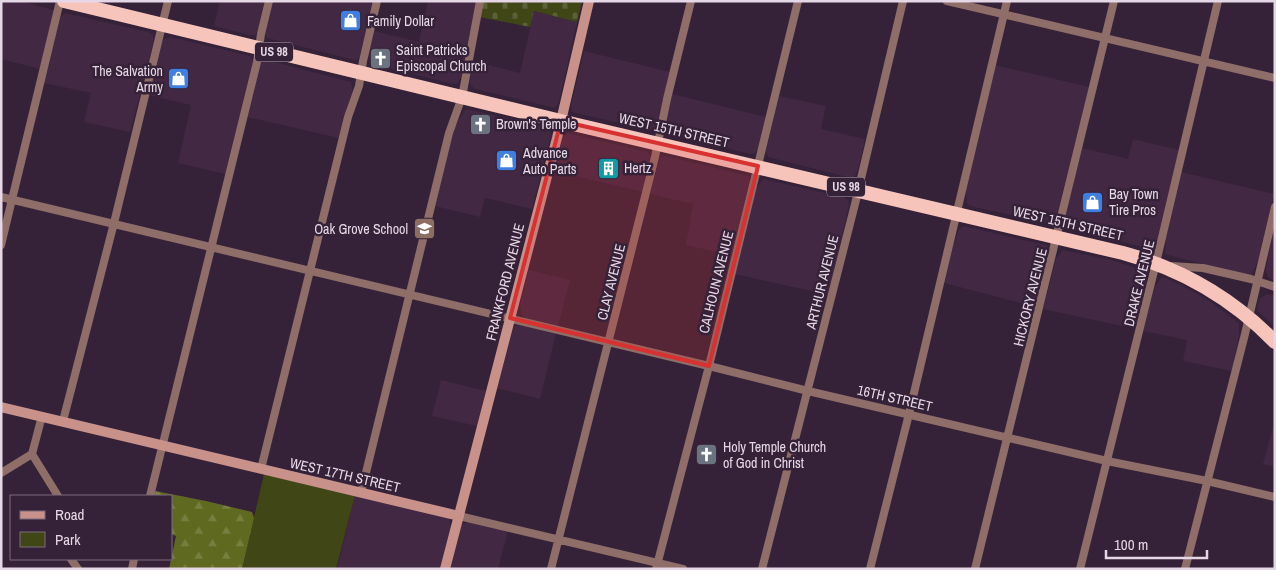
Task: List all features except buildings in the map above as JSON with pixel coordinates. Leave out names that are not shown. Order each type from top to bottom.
[{"type":"highway","name":"WEST 15TH STREET","points":[[64,1],[1057,237],[1123,253],[1160,265]]},
{"type":"highway","name":"US 98","points":[[1160,265],[1209,289],[1249,317],[1275,342]]},
{"type":"main road","name":"FRANKFORD AVENUE","points":[[445,569],[561,120],[589,1]]},
{"type":"main road","name":"WEST 17TH STREET","points":[[1,406],[459,516]]},
{"type":"street","points":[[1,245],[60,1]]},
{"type":"street","points":[[63,421],[168,1]]},
{"type":"street","points":[[150,495],[269,1]]},
{"type":"street","points":[[261,469],[348,117],[359,86],[377,1]]},
{"type":"street","points":[[361,493],[449,133],[462,96],[480,1]]},
{"type":"street","name":"CLAY AVENUE","points":[[551,569],[609,342],[691,1]]},
{"type":"street","name":"CALHOUN AVENUE","points":[[657,566],[709,366],[798,1]]},
{"type":"street","name":"ARTHUR AVENUE","points":[[762,569],[858,190],[903,1]]},
{"type":"street","points":[[946,1],[1275,78]]},
{"type":"street","points":[[870,569],[909,414],[1007,1]]},
{"type":"street","name":"HICKORY AVENUE","points":[[975,569],[1114,1]]},
{"type":"street","name":"DRAKE AVENUE","points":[[1080,569],[1160,265],[1218,1]]},
{"type":"street","name":"16TH STREET","points":[[1,197],[808,391],[1107,461],[1208,481],[1275,497]]},
{"type":"street","points":[[1185,569],[1275,207]]},
{"type":"street","name":"WEST 15TH STREET","points":[[1160,265],[1203,268],[1275,288]]},
{"type":"street","points":[[1,473],[32,454],[42,416]]},
{"type":"street","points":[[32,454],[57,495]]},
{"type":"street","name":"WEST 17TH STREET","points":[[459,516],[558,539],[657,566],[683,569]]},
{"type":"highlighted area","points":[[561,121],[758,166],[709,366],[510,318]]},
{"type":"shaded area","points":[[1,1],[21,1],[53,10],[41,69],[1,59]]},
{"type":"shaded area","points":[[220,1],[265,1],[256,35],[214,26]]},
{"type":"shaded area","points":[[272,1],[374,1],[359,58],[355,60],[267,38],[265,34]]},
{"type":"shaded area","points":[[428,1],[477,1],[464,70],[458,83],[453,84],[376,65],[369,58],[368,54],[374,31],[419,42]]},
{"type":"shaded area","points":[[534,11],[577,22],[559,102],[555,108],[475,89],[470,84],[472,61],[520,73]]},
{"type":"shaded area","points":[[65,13],[148,32],[153,35],[153,43],[130,132],[84,122],[91,93],[44,83],[60,18]]},
{"type":"shaded area","points":[[171,37],[250,56],[253,60],[225,174],[178,163],[191,105],[148,95],[161,43],[164,39]]},
{"type":"shaded area","points":[[584,51],[670,72],[656,129],[649,130],[572,112],[571,106]]},
{"type":"shaded area","points":[[267,60],[351,82],[353,94],[339,138],[247,117],[260,63]]},
{"type":"shaded area","points":[[994,65],[1090,87],[1056,223],[1053,224],[970,206],[967,203],[966,189]]},
{"type":"shaded area","points":[[672,94],[766,117],[758,149],[755,153],[750,154],[669,134],[666,129],[667,115]]},
{"type":"shaded area","points":[[779,96],[826,106],[821,129],[865,139],[855,176],[851,178],[768,157],[766,151]]},
{"type":"shaded area","points":[[467,109],[547,127],[550,130],[551,135],[532,209],[485,198],[480,217],[435,206],[453,130]]},
{"type":"shaded area","points":[[567,133],[648,152],[651,158],[643,192],[554,171],[563,137]]},
{"type":"shaded area","points":[[1133,139],[1179,150],[1157,244],[1151,249],[1073,230],[1066,227],[1064,220],[1082,148],[1128,159]]},
{"type":"shaded area","points":[[665,156],[749,176],[750,181],[728,272],[730,255],[686,245],[693,204],[650,194],[658,163],[661,157]]},
{"type":"shaded area","points":[[1181,172],[1274,194],[1260,256],[1252,274],[1248,276],[1165,254],[1166,239]]},
{"type":"shaded area","points":[[763,179],[843,197],[848,200],[849,205],[828,295],[735,274],[755,190]]},
{"type":"shaded area","points":[[963,226],[1048,247],[1049,252],[1036,307],[944,283],[953,245],[959,230]]},
{"type":"shaded area","points":[[1273,231],[1275,231],[1275,281],[1268,277],[1266,270]]},
{"type":"shaded area","points":[[1063,250],[1111,260],[1146,271],[1148,276],[1136,329],[1043,309],[1056,259]]},
{"type":"shaded area","points":[[529,270],[570,280],[558,327],[526,319],[521,313],[520,305]]},
{"type":"shaded area","points":[[1161,278],[1166,278],[1192,291],[1211,302],[1239,323],[1239,334],[1232,371],[1183,361],[1187,340],[1143,331],[1155,286]]},
{"type":"shaded area","points":[[1267,294],[1275,295],[1275,327],[1257,310],[1260,298]]},
{"type":"shaded area","points":[[519,324],[556,333],[540,399],[497,388],[513,327]]},
{"type":"shaded area","points":[[441,380],[486,391],[477,426],[432,416]]},
{"type":"shaded area","points":[[1275,420],[1275,467],[1263,464]]},
{"type":"shaded area","points":[[355,495],[449,518],[451,528],[440,569],[337,569]]},
{"type":"shaded area","points":[[469,522],[508,531],[498,569],[450,569],[461,525]]},
{"type":"green space","points":[[482,1],[582,1],[577,22],[534,11],[530,27],[480,17]]},
{"type":"green space","points":[[264,474],[355,495],[336,569],[242,569]]},
{"type":"green space","points":[[155,491],[252,512],[254,518],[242,569],[169,569],[176,536],[172,534],[172,495],[153,495]]},
{"type":"place","name":"Family Dollar","points":[[351,21]]},
{"type":"place","name":"Saint Patricks Episcopal Church","points":[[380,58]]},
{"type":"place","name":"The Salvation Army","points":[[179,79]]},
{"type":"place","name":"Brown's Temple","points":[[480,124]]},
{"type":"place","name":"Advance Auto Parts","points":[[507,161]]},
{"type":"place","name":"Hertz","points":[[608,168]]},
{"type":"place","name":"Bay Town Tire Pros","points":[[1093,202]]},
{"type":"place","name":"Oak Grove School","points":[[424,229]]},
{"type":"place","name":"Holy Temple Church of God in Christ","points":[[707,455]]}]
